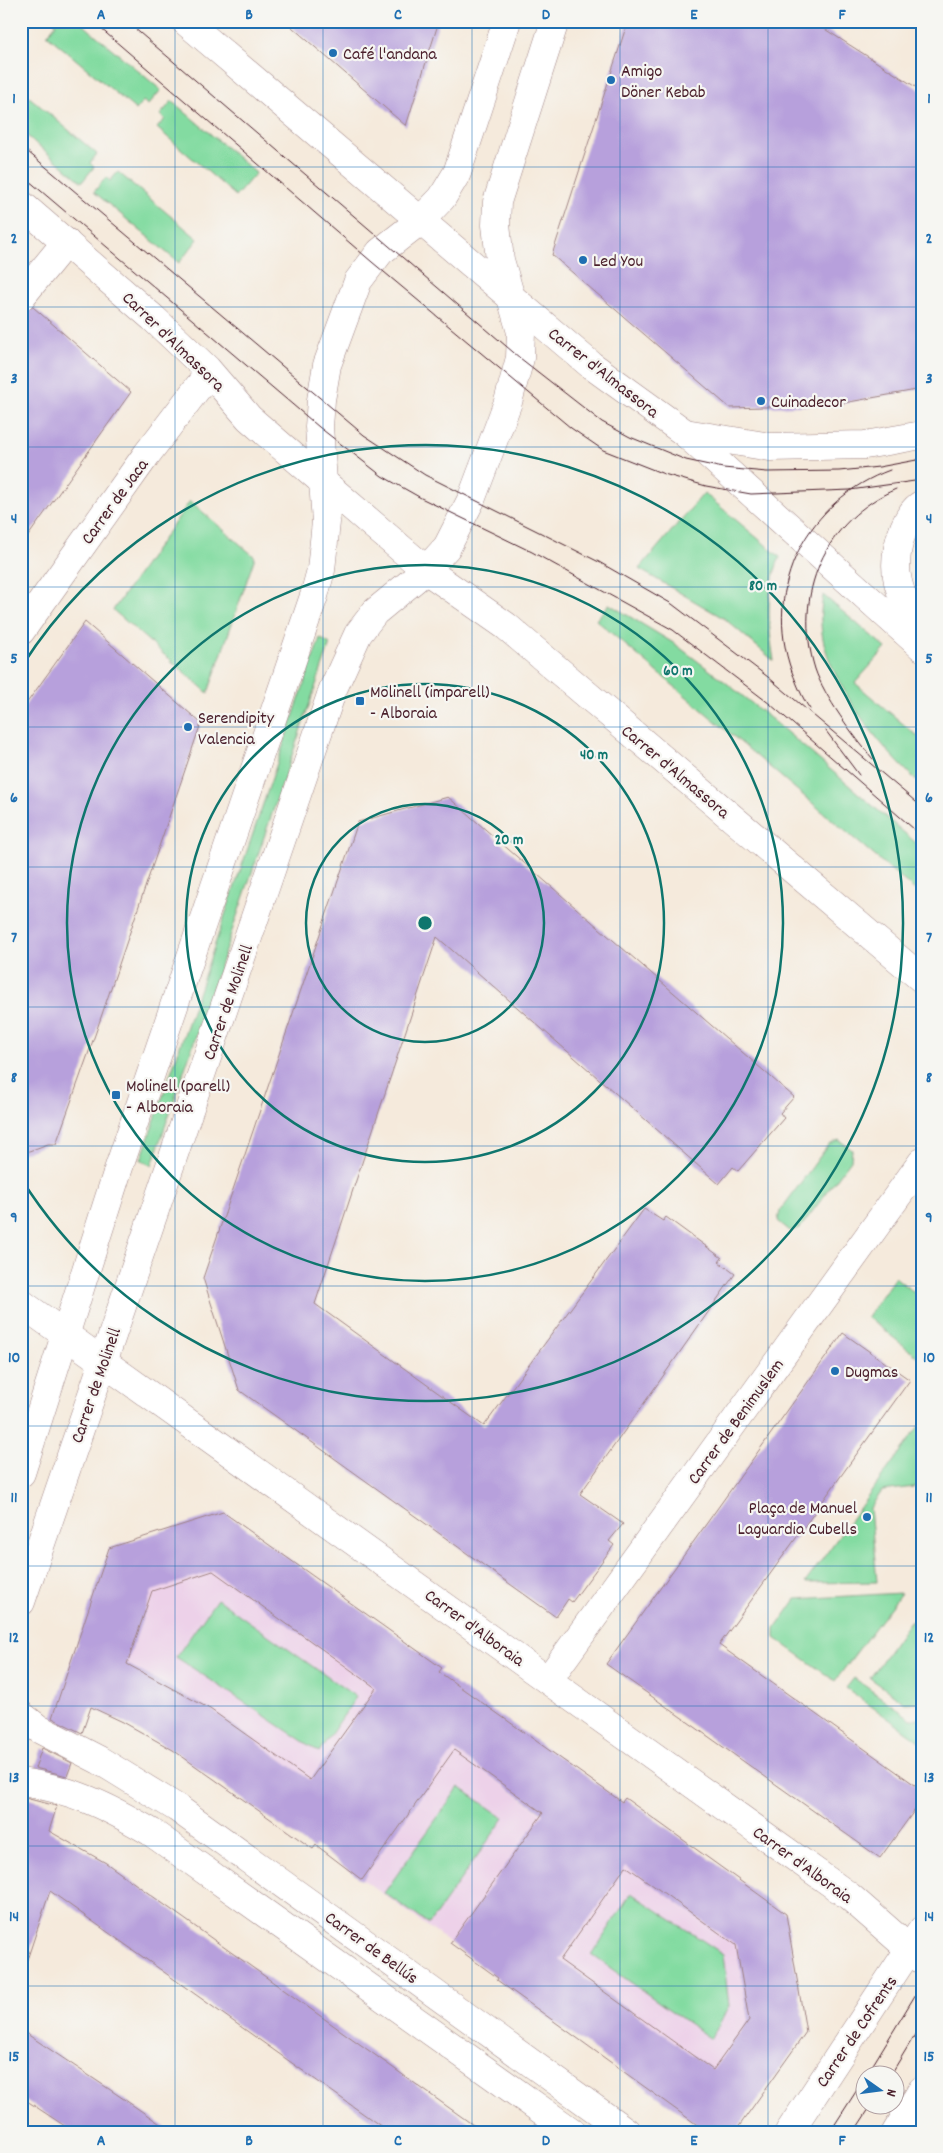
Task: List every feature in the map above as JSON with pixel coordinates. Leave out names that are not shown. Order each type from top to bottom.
[{"type":"street","name":"Carrer d'Almassora","points":[[185,21],[590,365],[685,433],[922,648]]},
{"type":"street","points":[[21,1473],[117,1173],[314,596],[325,547],[326,522],[319,428],[321,400],[327,365],[358,281],[380,252],[421,220],[442,198],[457,173],[507,21]]},
{"type":"street","points":[[509,296],[500,260],[496,225],[497,202],[555,21]]},
{"type":"street","name":"Carrer d'Almassora","points":[[21,204],[153,318],[209,372],[249,418],[323,482],[426,570],[506,626],[922,980]]},
{"type":"street","points":[[21,297],[66,242]]},
{"type":"street","name":"Carrer d'Almassora","points":[[426,570],[447,547],[472,500],[514,380],[520,358],[522,332],[509,296]]},
{"type":"street","name":"Carrer de Jaca","points":[[21,631],[147,454],[209,372]]},
{"type":"street","points":[[685,433],[770,447],[865,445],[922,435]]},
{"type":"street","points":[[922,504],[915,508],[905,524],[898,541],[894,561],[899,587],[922,635]]},
{"type":"street","name":"Carrer de Molinell","points":[[21,1602],[333,689],[358,634],[375,612],[426,570]]},
{"type":"street","name":"Carrer de Benimuslem","points":[[548,1680],[922,1162]]},
{"type":"street","name":"Carrer d'Alboraia","points":[[21,1303],[918,1947]]},
{"type":"street","name":"Carrer de Bellús","points":[[21,1715],[39,1729],[114,1768],[178,1808],[627,2132]]},
{"type":"street","points":[[95,1801],[90,1787],[91,1778],[99,1772],[114,1768]]},
{"type":"street","name":"Carrer de Bellús","points":[[21,1782],[49,1786],[95,1801],[151,1832],[572,2132]]},
{"type":"street","name":"Carrer de Cofrents","points":[[789,2132],[918,1947]]},
{"type":"street","points":[[896,2132],[922,2090]]},
{"type":"shaded area","points":[[213,1571],[410,1712],[408,1717],[589,1847],[593,1842],[736,1945],[749,2020],[713,2070],[531,1939],[450,1943],[316,1845],[339,1801],[210,1709],[146,1674],[134,1699],[118,1690],[152,1591]]},
{"type":"green space","points":[[53,21],[79,21],[161,90],[148,105],[143,101],[136,110],[47,35],[56,24]]},
{"type":"green space","points":[[21,90],[97,154],[90,163],[94,167],[82,182],[21,131]]},
{"type":"green space","points":[[172,101],[256,173],[236,196],[157,128],[165,119],[160,115]]},
{"type":"green space","points":[[118,172],[198,239],[179,263],[94,192],[106,177],[110,181]]},
{"type":"green space","points":[[704,493],[780,557],[772,583],[769,608],[774,661],[725,619],[639,569]]},
{"type":"green space","points":[[190,501],[255,557],[208,693],[113,610]]},
{"type":"green space","points":[[823,595],[886,648],[855,683],[922,740],[922,785],[889,753],[857,711],[843,688],[824,643],[821,619]]},
{"type":"green space","points":[[609,604],[675,644],[724,681],[775,722],[922,848],[922,896],[596,620]]},
{"type":"green space","points":[[320,638],[330,644],[152,1165],[141,1160]]},
{"type":"green space","points":[[839,1140],[852,1150],[851,1160],[800,1228],[790,1231],[778,1221],[780,1211],[829,1144]]},
{"type":"green space","points":[[895,1277],[915,1293],[922,1319],[922,1360],[867,1317]]},
{"type":"green space","points":[[922,1422],[922,1486],[882,1491],[870,1508],[877,1582],[805,1583]]},
{"type":"green space","points":[[901,1593],[835,1681],[775,1638],[775,1629],[796,1599]]},
{"type":"green space","points":[[217,1599],[356,1697],[319,1752],[176,1657]]},
{"type":"green space","points":[[910,1621],[922,1621],[922,1702],[905,1703],[870,1678]]},
{"type":"green space","points":[[854,1678],[911,1719],[922,1719],[922,1743],[846,1688]]},
{"type":"green space","points":[[459,1787],[504,1818],[429,1924],[384,1893]]},
{"type":"green space","points":[[631,1893],[723,1954],[729,2006],[711,2039],[592,1955]]},
{"type":"building","points":[[285,21],[439,21],[406,126]]},
{"type":"building","points":[[628,21],[812,21],[922,91],[922,389],[832,405],[730,408],[552,255]]},
{"type":"building","points":[[33,307],[131,392],[21,546],[21,312]]},
{"type":"building","points":[[85,622],[201,723],[56,1144],[48,1144],[21,1154],[21,711]]},
{"type":"building","points":[[448,797],[794,1097],[780,1113],[784,1118],[738,1171],[733,1167],[719,1184],[437,937],[315,1304],[484,1426],[644,1209],[663,1221],[666,1217],[722,1258],[719,1262],[735,1274],[580,1494],[623,1524],[609,1541],[614,1545],[572,1602],[568,1599],[556,1617],[239,1390],[203,1278],[358,822]]},
{"type":"building","points":[[843,1333],[910,1380],[719,1645],[922,1790],[922,1800],[880,1858],[606,1664]]},
{"type":"building","points":[[223,1512],[442,1668],[439,1672],[622,1802],[625,1798],[786,1914],[806,2032],[735,2132],[707,2132],[497,1980],[498,1978],[450,1943],[543,1813],[454,1750],[362,1880],[316,1845],[313,1849],[173,1750],[123,1722],[91,1707],[82,1733],[52,1718],[109,1548]],"holes":[[[213,1571],[376,1688],[310,1780],[210,1709],[127,1664],[152,1591]],[[626,1866],[736,1945],[749,2020],[713,2070],[560,1960]]]},
{"type":"building","points":[[42,1748],[72,1763],[67,1776],[35,1768]]},
{"type":"building","points":[[25,1798],[57,1806],[49,1831],[106,1863],[483,2132],[389,2132],[50,1891],[27,1960],[21,1959],[21,1809]]},
{"type":"building","points":[[21,2030],[172,2132],[74,2132],[21,2097]]},
{"type":"tram line","points":[[92,21],[372,262],[571,428],[603,450],[664,474],[706,486],[751,494],[850,490],[922,480]]},
{"type":"tram line","points":[[126,21],[520,358],[602,422],[630,437],[686,460],[723,468],[767,472],[839,471],[879,467],[922,459]]},
{"type":"tram line","points":[[21,146],[364,435],[425,475],[599,562],[672,604],[768,677],[922,807]]},
{"type":"tram line","points":[[21,174],[319,427],[382,476],[421,498],[532,552],[673,630],[770,704],[922,836]]},
{"type":"tram line","points":[[810,709],[802,696],[792,672],[784,640],[783,609],[788,579],[799,550],[815,525],[836,502],[861,484],[890,470]]},
{"type":"tram line","points":[[873,759],[840,716],[819,680],[809,641],[808,614],[812,587],[820,562],[833,540],[850,519],[871,502],[896,489]]},
{"type":"tram line","points":[[826,731],[859,775]]},
{"type":"tram line","points":[[872,2066],[922,1984]]},
{"type":"tram line","points":[[896,2066],[922,2023]]},
{"type":"tram line","points":[[830,2132],[856,2092]]},
{"type":"tram line","points":[[854,2132],[864,2116]]},
{"type":"place","name":"Café l'andana","points":[[333,53]]},
{"type":"place","name":"Amigo Döner Kebab","points":[[611,80]]},
{"type":"place","name":"Led You","points":[[583,260]]},
{"type":"place","name":"Cuinadecor","points":[[761,401]]},
{"type":"place","name":"Molinell (imparell) - Alboraia","points":[[360,701]]},
{"type":"place","name":"Serendipity Valencia","points":[[188,727]]},
{"type":"place","name":"Molinell (parell) - Alboraia","points":[[116,1095]]},
{"type":"place","name":"Dugmas","points":[[835,1371]]},
{"type":"place","name":"Plaça de Manuel Laguardia Cubells","points":[[867,1517]]}]
